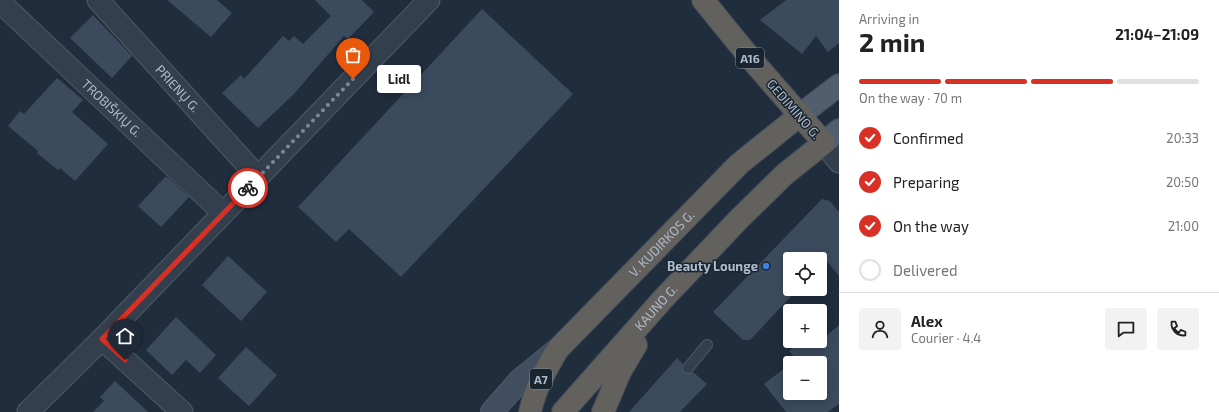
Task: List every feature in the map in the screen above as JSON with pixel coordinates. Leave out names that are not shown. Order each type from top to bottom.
[{"type":"highway","name":"GEDIMINO G.","points":[[703,0],[751,59],[800,115],[831,137]]},
{"type":"highway","name":"V. KUDIRKOS G.","points":[[558,349],[739,164],[800,115]]},
{"type":"highway","name":"KAUNO G.","points":[[564,412],[663,299],[739,219],[785,174],[831,137]]},
{"type":"highway","points":[[603,412],[620,372],[663,299]]},
{"type":"highway","name":"A7","points":[[530,412],[534,396],[546,369],[558,349]]},
{"type":"main road","name":"V. KUDIRKOS G.","points":[[800,115],[839,85]]},
{"type":"main road","name":"V. KUDIRKOS G.","points":[[492,412],[520,380],[558,349]]},
{"type":"street","name":"PRIENŲ G.","points":[[98,0],[258,177]]},
{"type":"street","points":[[28,412],[102,339],[429,0]]},
{"type":"street","name":"TROBIŠKIŲ G.","points":[[0,2],[223,213]]},
{"type":"street","name":"GEDIMINO G.","points":[[831,137],[839,162]]},
{"type":"street","points":[[102,339],[182,412]]},
{"type":"lane","points":[[688,368],[707,345]]},
{"type":"building","points":[[167,0],[217,0],[232,13],[211,37]]},
{"type":"building","points":[[315,0],[362,0],[374,12],[348,39],[344,36],[293,95],[258,128],[222,93],[241,75],[244,79],[283,36],[289,41],[294,36],[303,44],[331,16]]},
{"type":"building","points":[[786,0],[839,0],[839,43],[828,52],[816,36],[802,54],[760,20]]},
{"type":"building","points":[[482,9],[573,94],[401,277],[349,229],[336,242],[298,207]]},
{"type":"building","points":[[93,15],[132,56],[112,78],[70,38]]},
{"type":"building","points":[[57,78],[83,100],[72,112],[108,144],[75,181],[60,168],[58,170],[37,153],[38,151],[8,126],[20,111],[24,114]]},
{"type":"building","points":[[166,176],[189,197],[161,227],[138,206]]},
{"type":"building","points":[[822,199],[830,201],[839,212],[839,276],[827,261],[827,252],[783,252],[783,296],[791,296],[750,340],[743,340],[713,312]]},
{"type":"building","points":[[228,256],[267,292],[241,321],[202,285]]},
{"type":"building","points":[[176,317],[216,355],[200,373],[186,360],[172,375],[146,350]]},
{"type":"building","points":[[839,325],[839,404],[828,412],[786,412],[764,384],[783,369],[783,400],[827,400],[827,356],[793,356],[789,351],[793,348],[827,348],[827,335]]},
{"type":"building","points":[[246,347],[277,375],[249,406],[218,378]]},
{"type":"building","points":[[677,358],[683,364],[682,367],[684,373],[687,374],[693,372],[707,384],[680,412],[629,412]]},
{"type":"building","points":[[115,381],[148,412],[93,412],[104,401],[100,397]]},
{"type":"way so far","points":[[248,188],[353,79]]},
{"type":"place","name":"Lidl","points":[[353,79]]},
{"type":"place","name":"Beauty Lounge","points":[[766,266]]},
{"type":"route","points":[[125,360],[102,339],[248,188]]}]
